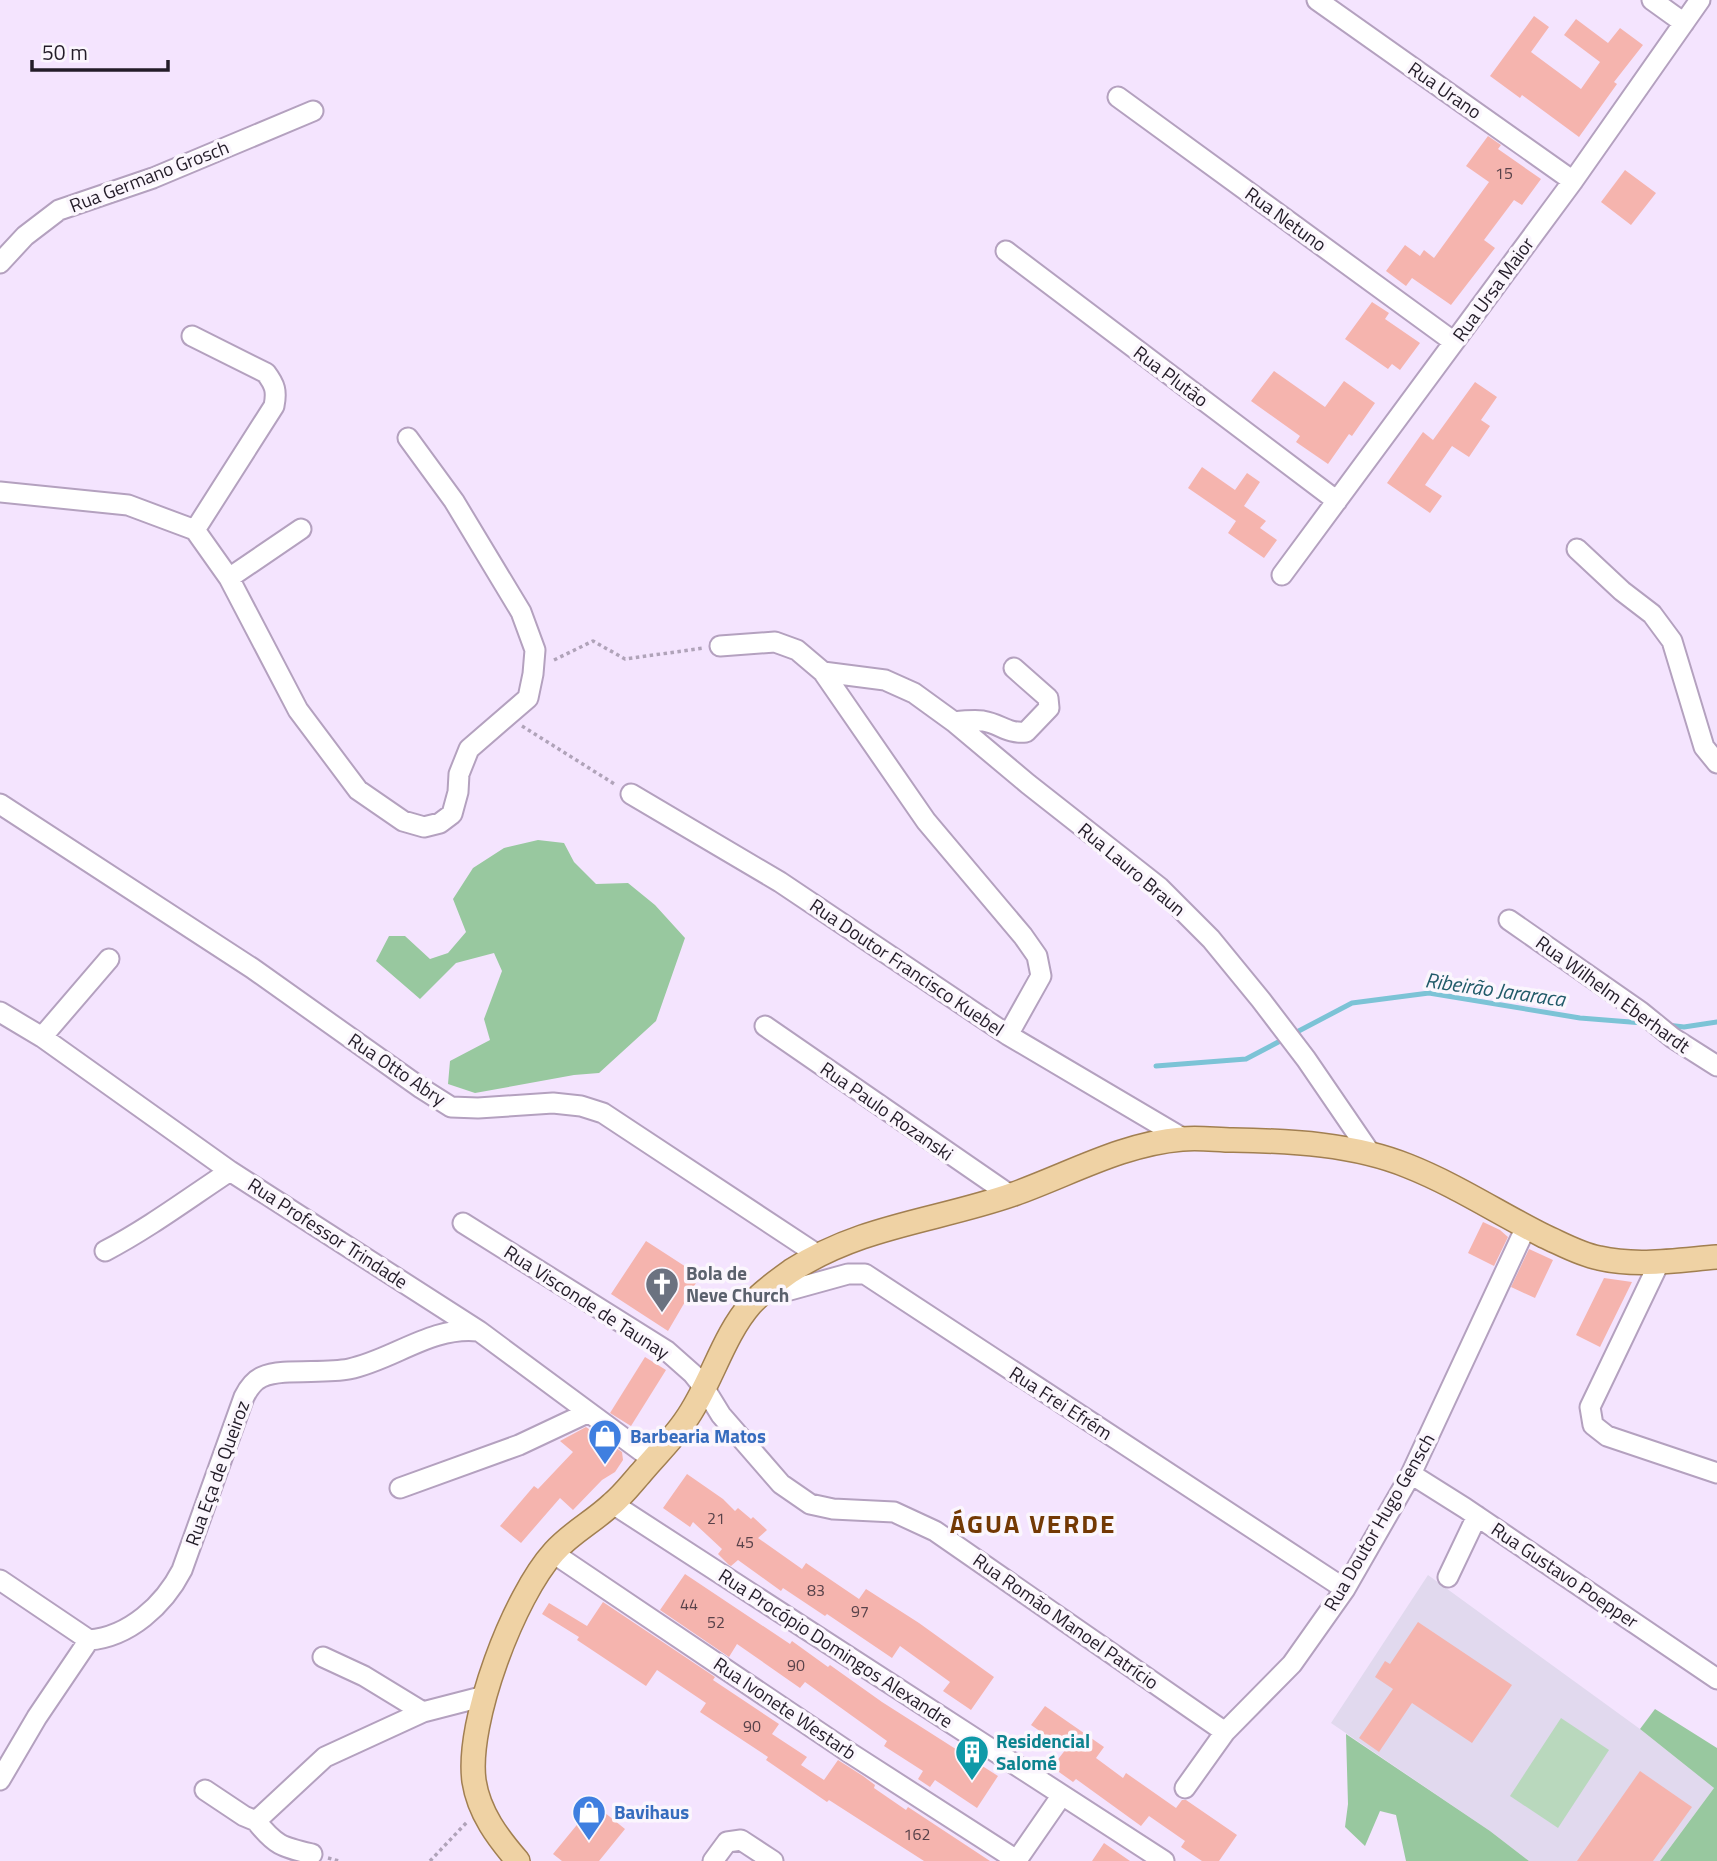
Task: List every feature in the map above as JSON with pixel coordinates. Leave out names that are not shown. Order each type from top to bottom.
[{"type":"main road","points":[[518,1861],[497,1836],[481,1807],[474,1779],[476,1740],[485,1696],[508,1629],[531,1583],[554,1553],[580,1527],[613,1504],[684,1423],[748,1307],[762,1292],[818,1255],[883,1229],[1010,1195],[1101,1158],[1137,1147],[1184,1139],[1289,1141],[1371,1154],[1404,1164],[1441,1180],[1581,1254],[1602,1259],[1660,1261],[1717,1257]]},
{"type":"street","name":"Rua Urano","points":[[1317,0],[1573,181]]},
{"type":"street","points":[[1653,0],[1684,23]]},
{"type":"street","name":"Rua Ursa Maior","points":[[1282,575],[1573,181],[1700,0]]},
{"type":"street","name":"Rua Netuno","points":[[1118,97],[1454,342]]},
{"type":"street","name":"Rua Germano Grosch","points":[[0,263],[25,236],[59,210],[153,178],[313,111]]},
{"type":"street","name":"Rua Plutão","points":[[1006,251],[1337,501]]},
{"type":"street","points":[[192,336],[266,373],[277,392],[274,406],[195,530]]},
{"type":"street","points":[[0,492],[128,505],[195,530],[229,578],[298,710],[358,790],[403,821],[424,827],[440,823],[452,814],[458,792],[459,774],[469,749],[528,698],[535,650],[521,612],[454,501],[408,438]]},
{"type":"street","points":[[229,578],[300,529]]},
{"type":"street","points":[[1577,549],[1622,591],[1652,614],[1672,640],[1704,747],[1717,763]]},
{"type":"street","points":[[720,646],[775,642],[797,650],[824,673],[926,821],[1023,936],[1037,956],[1041,976],[1008,1035]]},
{"type":"street","points":[[954,722],[981,721],[1012,733],[1026,732],[1049,708],[1048,698],[1014,668]]},
{"type":"street","name":"Rua Lauro Braun","points":[[824,673],[885,680],[914,693],[1159,887],[1211,939],[1261,1000],[1306,1059],[1371,1154]]},
{"type":"street","name":"Rua Doutor Francisco Kuebel","points":[[631,794],[780,882],[1008,1035],[1184,1139]]},
{"type":"street","name":"Rua Otto Abry","points":[[0,804],[252,968],[451,1107],[553,1103],[581,1106],[603,1113],[818,1255]]},
{"type":"street","name":"Rua Wilhelm Eberhardt","points":[[1510,920],[1641,1012],[1673,1038],[1717,1066]]},
{"type":"street","points":[[42,1037],[109,959]]},
{"type":"street","name":"Rua Professor Trindade","points":[[0,1012],[42,1037],[230,1171],[479,1331],[652,1459]]},
{"type":"street","name":"Rua Paulo Rozanski","points":[[765,1026],[1010,1195]]},
{"type":"street","points":[[105,1251],[141,1232],[230,1171]]},
{"type":"street","name":"Rua Visconde de Taunay","points":[[463,1223],[667,1351],[693,1374],[705,1389]]},
{"type":"street","name":"Rua Doutor Hugo Gensch","points":[[1185,1788],[1225,1732],[1292,1664],[1345,1589],[1411,1474],[1526,1227]]},
{"type":"street","points":[[1660,1261],[1590,1407],[1593,1425],[1607,1436],[1717,1474]]},
{"type":"street","name":"Rua Frei Efrém","points":[[762,1292],[790,1290],[848,1274],[865,1274],[1345,1589]]},
{"type":"street","name":"Rua Eça de Queiroz","points":[[89,1640],[104,1639],[136,1623],[174,1585],[182,1570],[244,1397],[251,1385],[261,1377],[348,1370],[401,1352],[429,1337],[454,1330],[479,1331]]},
{"type":"street","name":"Rua Romão Manoel Patrício","points":[[705,1389],[721,1415],[781,1484],[810,1504],[834,1509],[894,1512],[935,1531],[1225,1732]]},
{"type":"street","points":[[400,1488],[454,1466],[519,1445],[587,1413]]},
{"type":"street","name":"Rua Gustavo Poepper","points":[[1411,1474],[1717,1679]]},
{"type":"street","name":"Rua Procópio Domingos Alexandre","points":[[613,1504],[1164,1861]]},
{"type":"street","points":[[1448,1577],[1477,1516]]},
{"type":"street","name":"Rua Ivonete Westarb","points":[[554,1553],[850,1753],[1017,1861]]},
{"type":"street","points":[[0,1580],[89,1640],[37,1717],[0,1780]]},
{"type":"street","points":[[323,1657],[364,1676],[423,1712]]},
{"type":"street","points":[[256,1821],[325,1757],[423,1712],[485,1696]]},
{"type":"street","points":[[205,1790],[256,1821],[269,1838],[283,1848],[312,1854]]},
{"type":"street","points":[[1017,1861],[1062,1795]]},
{"type":"street","points":[[713,1861],[727,1842],[741,1839],[773,1861]]},
{"type":"path","points":[[550,670],[554,659],[593,641],[625,659],[720,646]]},
{"type":"path","points":[[508,717],[631,794]]},
{"type":"path","points":[[430,1861],[481,1807]]},
{"type":"shaded area","points":[[1428,1575],[1640,1729],[1714,1788],[1660,1861],[1529,1861],[1490,1831],[1331,1723]]},
{"type":"green space","points":[[538,840],[564,843],[574,862],[596,884],[628,883],[655,905],[685,938],[656,1021],[599,1073],[475,1093],[448,1084],[450,1061],[490,1040],[484,1019],[502,971],[494,953],[456,963],[420,999],[376,961],[389,936],[405,936],[430,959],[448,953],[466,932],[453,899],[473,868],[504,848]]},
{"type":"green space","points":[[1655,1709],[1717,1748],[1717,1861],[1660,1861],[1714,1788],[1640,1729]]},
{"type":"green space","points":[[1561,1718],[1609,1750],[1558,1828],[1510,1796]]},
{"type":"green space","points":[[1346,1734],[1490,1831],[1529,1861],[1406,1861],[1396,1815],[1380,1811],[1365,1846],[1345,1827],[1348,1804]]},
{"type":"building","points":[[1534,16],[1549,27],[1531,52],[1581,89],[1600,62],[1564,35],[1576,19],[1608,43],[1620,28],[1643,45],[1614,82],[1617,84],[1579,137],[1522,95],[1520,98],[1490,76]]},
{"type":"building","points":[[1488,136],[1501,145],[1498,149],[1541,179],[1522,205],[1514,200],[1484,240],[1495,248],[1451,305],[1412,278],[1406,286],[1386,271],[1405,245],[1420,256],[1424,250],[1434,258],[1489,182],[1466,166]]},
{"type":"building","points":[[1625,170],[1656,193],[1631,225],[1601,202]]},
{"type":"building","points":[[1372,302],[1389,313],[1385,319],[1420,343],[1400,370],[1392,364],[1388,369],[1345,339]]},
{"type":"building","points":[[1274,371],[1325,407],[1344,381],[1375,403],[1328,464],[1296,442],[1300,436],[1251,401]]},
{"type":"building","points":[[1475,382],[1497,397],[1481,420],[1490,426],[1469,457],[1452,446],[1425,485],[1442,496],[1430,513],[1387,483],[1423,432],[1433,440]]},
{"type":"building","points":[[1202,467],[1235,490],[1247,473],[1260,482],[1244,506],[1266,521],[1260,528],[1277,540],[1264,558],[1228,533],[1236,521],[1188,488]]},
{"type":"building","points":[[1483,1222],[1508,1237],[1494,1266],[1468,1253]]},
{"type":"building","points":[[646,1241],[700,1276],[668,1331],[611,1294]]},
{"type":"building","points":[[1529,1249],[1553,1260],[1535,1298],[1511,1287]]},
{"type":"building","points":[[1604,1278],[1632,1282],[1600,1347],[1576,1335]]},
{"type":"building","points":[[645,1357],[666,1370],[631,1426],[610,1413]]},
{"type":"building","points":[[586,1427],[622,1452],[623,1460],[615,1472],[602,1480],[573,1510],[560,1498],[521,1543],[500,1526],[534,1486],[538,1489],[573,1452],[560,1441]]},
{"type":"building","points":[[687,1474],[723,1499],[735,1511],[738,1508],[751,1519],[753,1517],[767,1530],[758,1538],[802,1569],[806,1563],[859,1599],[866,1589],[994,1677],[971,1710],[943,1691],[950,1682],[900,1646],[892,1658],[827,1614],[825,1616],[783,1588],[781,1591],[738,1560],[729,1565],[718,1554],[722,1549],[693,1522],[690,1527],[663,1508]]},
{"type":"building","points":[[685,1574],[790,1644],[792,1641],[828,1667],[830,1665],[882,1702],[998,1776],[977,1808],[935,1780],[930,1787],[918,1779],[923,1771],[884,1746],[887,1741],[805,1682],[800,1688],[737,1644],[729,1657],[660,1610]]},
{"type":"building","points":[[603,1602],[715,1677],[713,1680],[779,1724],[772,1734],[807,1757],[801,1765],[824,1780],[838,1760],[906,1810],[908,1807],[990,1861],[924,1861],[829,1800],[827,1802],[766,1760],[768,1757],[700,1712],[706,1703],[657,1670],[646,1686],[577,1640],[579,1637],[542,1614],[549,1603],[587,1626]]},
{"type":"building","points":[[1418,1622],[1512,1685],[1472,1743],[1412,1703],[1379,1752],[1359,1738],[1393,1689],[1375,1677],[1385,1661],[1390,1664]]},
{"type":"building","points":[[1045,1706],[1104,1747],[1096,1758],[1123,1778],[1126,1773],[1176,1808],[1182,1800],[1186,1800],[1237,1835],[1219,1861],[1202,1861],[1181,1847],[1185,1841],[1149,1816],[1141,1826],[1076,1779],[1073,1782],[1052,1767],[1066,1749],[1031,1725]]},
{"type":"building","points":[[1640,1771],[1692,1807],[1653,1861],[1577,1861]]},
{"type":"building","name":"Bavihaus","points":[[594,1804],[625,1829],[599,1861],[562,1861],[553,1854]]},
{"type":"building","points":[[1104,1843],[1130,1861],[1092,1861]]},
{"type":"waterway","name":"Ribeirão Jararaca","points":[[1293,1034],[1352,1003],[1429,993],[1580,1018],[1643,1023]]},
{"type":"waterway","name":"Ribeirão Jararaca","points":[[1667,1025],[1684,1027],[1717,1022]]},
{"type":"waterway","name":"Ribeirão Jararaca","points":[[1156,1066],[1246,1059],[1284,1039]]},
{"type":"place","name":"Bola de Neve Church","points":[[662,1314]]},
{"type":"place","name":"Barbearia Matos","points":[[605,1466]]},
{"type":"place","name":"Residencial Salomé","points":[[972,1782]]},
{"type":"place","name":"Bavihaus","points":[[589,1842]]},
{"type":"district","name":"ÁGUA VERDE","points":[[1033,1524]]}]
